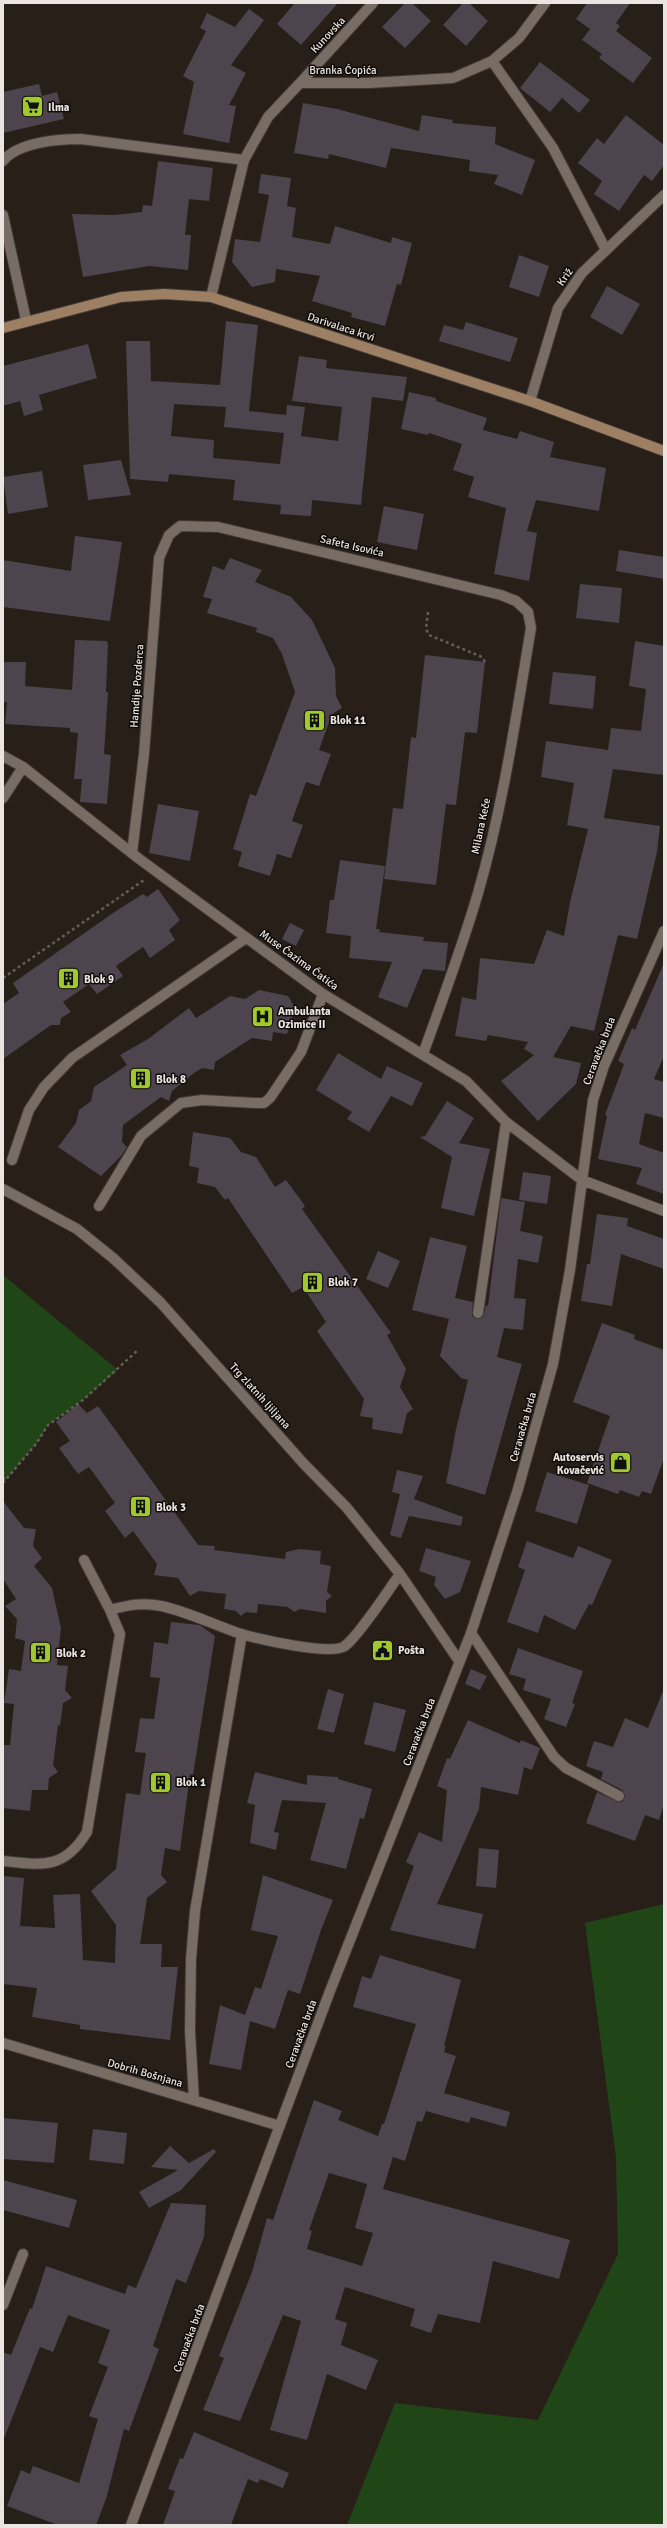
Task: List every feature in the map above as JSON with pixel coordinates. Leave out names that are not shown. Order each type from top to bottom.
[{"type":"street","name":"Kunovska","points":[[300,82],[373,3]]},
{"type":"street","name":"Branka Ćopića","points":[[211,297],[244,160],[268,117],[300,82],[369,83],[453,78],[492,61],[519,38],[545,3]]},
{"type":"street","points":[[492,61],[553,148],[606,250]]},
{"type":"street","points":[[3,160],[18,150],[54,140],[81,139],[244,160]]},
{"type":"street","name":"Križ","points":[[530,402],[558,308],[582,273],[664,195]]},
{"type":"street","points":[[3,216],[26,320]]},
{"type":"street","name":"Darivalaca krvi","points":[[3,328],[26,320],[121,296],[164,294],[211,297],[530,402],[664,451]]},
{"type":"street","name":"Safeta Isovića","points":[[180,526],[218,527],[453,582],[516,601]]},
{"type":"street","name":"Hamdije Pozderca","points":[[132,853],[144,754],[159,558],[169,536],[180,526]]},
{"type":"street","name":"Milana Keče","points":[[422,1054],[453,972],[478,893],[505,776],[531,628],[528,612],[516,601]]},
{"type":"street","name":"Muse Ćazima Ćatića","points":[[3,756],[22,767],[156,872],[323,994],[466,1082],[506,1122],[582,1180],[664,1211]]},
{"type":"street","points":[[3,798],[22,767]]},
{"type":"street","name":"Ceravačka brda","points":[[131,2525],[330,1991],[471,1633],[518,1489],[553,1364],[570,1270],[593,1100],[604,1066],[664,931]]},
{"type":"street","points":[[12,1160],[29,1110],[44,1087],[72,1058],[246,938]]},
{"type":"street","points":[[99,1206],[141,1136],[181,1104],[202,1100],[255,1103],[264,1102],[270,1098],[301,1052],[323,994]]},
{"type":"street","points":[[478,1313],[506,1122]]},
{"type":"street","name":"Trg zlatnih ljiljana","points":[[3,1189],[77,1229],[113,1258],[160,1302],[304,1464],[347,1508],[400,1574],[459,1661]]},
{"type":"street","points":[[3,1861],[41,1865],[63,1860],[78,1847],[87,1832],[120,1634],[110,1610],[84,1560]]},
{"type":"street","points":[[110,1610],[134,1603],[160,1606],[242,1634],[316,1649],[344,1647],[400,1574]]},
{"type":"street","points":[[471,1633],[554,1757],[566,1768],[619,1796]]},
{"type":"street","points":[[194,2100],[190,2030],[191,1959],[195,1911],[242,1634]]},
{"type":"street","name":"Dobrih Bošnjana","points":[[3,2043],[280,2126]]},
{"type":"street","points":[[3,2305],[23,2254]]},
{"type":"path","points":[[428,612],[426,629],[429,635],[482,657],[485,662]]},
{"type":"path","points":[[3,978],[156,872]]},
{"type":"path","points":[[4,1482],[36,1444],[48,1425],[83,1400],[138,1350]]},
{"type":"path","points":[[3,1471],[4,1482]]},
{"type":"green space","points":[[3,1275],[118,1370],[83,1400],[48,1425],[36,1444],[3,1483]]},
{"type":"green space","points":[[664,1904],[664,2525],[347,2525],[395,2403],[538,2420],[618,2254],[616,2157],[585,1923]]},
{"type":"building","points":[[295,3],[338,3],[301,45],[277,24]]},
{"type":"building","points":[[405,3],[412,3],[431,21],[405,48],[382,27]]},
{"type":"building","points":[[463,3],[469,3],[488,21],[466,46],[443,25]]},
{"type":"building","points":[[587,3],[630,3],[616,23],[620,26],[616,31],[652,58],[633,83],[599,58],[602,54],[582,40],[590,29],[576,19]]},
{"type":"building","points":[[249,9],[264,20],[231,65],[246,73],[229,105],[236,106],[229,143],[183,134],[194,82],[183,76],[206,31],[200,28],[207,13],[235,27]]},
{"type":"building","points":[[540,62],[590,100],[579,113],[562,98],[550,112],[520,88]]},
{"type":"building","name":"Ilma","points":[[39,84],[42,96],[57,92],[64,119],[3,133],[3,92]]},
{"type":"building","points":[[303,103],[337,109],[419,131],[422,115],[453,120],[452,123],[496,127],[495,144],[535,160],[522,195],[494,184],[498,175],[469,171],[470,160],[391,148],[386,168],[329,154],[328,159],[294,153]]},
{"type":"building","points":[[626,115],[664,145],[664,165],[652,181],[644,175],[619,211],[594,194],[602,181],[578,163],[597,138],[604,144]]},
{"type":"building","points":[[158,161],[213,168],[209,201],[189,199],[185,235],[191,235],[188,270],[149,266],[83,277],[72,214],[114,215],[142,212],[143,205],[152,206]]},
{"type":"building","points":[[261,174],[291,178],[287,206],[296,208],[292,237],[330,244],[335,226],[391,243],[392,237],[412,243],[401,285],[397,284],[385,326],[351,317],[352,313],[312,301],[320,276],[276,269],[275,282],[252,287],[232,262],[235,239],[260,242],[269,195],[258,193]]},
{"type":"building","points":[[519,255],[549,266],[539,297],[509,287]]},
{"type":"building","points":[[607,286],[640,304],[622,335],[590,317]]},
{"type":"building","points":[[226,321],[258,325],[249,411],[286,415],[287,405],[305,407],[301,436],[338,441],[342,407],[292,401],[299,356],[327,360],[326,368],[407,377],[403,401],[372,397],[361,505],[312,500],[311,516],[280,514],[281,505],[233,500],[235,480],[169,474],[168,482],[130,479],[126,341],[150,341],[151,381],[220,385]],"holes":[[[174,404],[226,407],[224,427],[284,433],[280,464],[213,458],[214,440],[171,436]]]},
{"type":"building","points":[[466,322],[518,338],[510,362],[439,341],[444,325],[463,330]]},
{"type":"building","points":[[88,344],[97,378],[39,395],[43,410],[24,416],[20,401],[3,406],[3,366]]},
{"type":"building","points":[[409,392],[436,398],[436,401],[487,418],[483,430],[517,439],[520,431],[554,442],[550,457],[606,468],[599,511],[536,500],[527,531],[537,533],[529,581],[494,574],[506,508],[468,497],[474,477],[453,470],[462,444],[429,433],[428,435],[401,429]]},
{"type":"building","points":[[121,460],[131,495],[88,500],[83,465]]},
{"type":"building","points":[[42,471],[48,507],[8,514],[3,477]]},
{"type":"building","points":[[384,506],[424,514],[417,550],[377,542]]},
{"type":"building","points":[[75,536],[122,542],[110,621],[3,607],[3,560],[71,571]]},
{"type":"building","points":[[619,550],[664,557],[664,579],[616,571]]},
{"type":"building","name":"Blok 11","points":[[230,558],[262,570],[255,582],[291,597],[312,620],[335,668],[336,696],[342,708],[332,714],[319,750],[331,754],[319,786],[306,782],[292,821],[303,825],[291,858],[277,854],[270,876],[238,866],[242,852],[233,849],[250,794],[256,796],[295,692],[282,654],[273,638],[256,632],[257,628],[207,613],[212,599],[203,597],[213,566],[224,570]]},
{"type":"building","points":[[580,584],[622,588],[619,623],[576,618]]},
{"type":"building","points":[[75,640],[107,641],[108,644],[106,692],[108,692],[104,754],[111,755],[107,804],[80,802],[82,779],[74,779],[78,733],[70,732],[70,728],[5,724],[7,702],[4,702],[3,662],[26,662],[25,686],[72,690]]},
{"type":"building","points":[[635,641],[664,646],[664,775],[613,769],[604,818],[660,826],[657,852],[637,939],[618,935],[594,1031],[571,1026],[553,1057],[581,1063],[576,1084],[538,1121],[501,1081],[534,1055],[524,1049],[528,1042],[488,1035],[486,1041],[455,1036],[462,997],[476,1000],[480,958],[534,964],[547,930],[564,936],[570,902],[588,829],[567,825],[574,783],[541,777],[546,741],[608,750],[611,728],[641,731],[646,689],[629,686]]},
{"type":"building","points":[[425,655],[485,662],[477,733],[465,732],[456,805],[446,804],[436,885],[384,879],[393,808],[403,809],[411,737],[416,738]]},
{"type":"building","points":[[553,672],[596,676],[593,709],[549,704]]},
{"type":"building","points":[[158,804],[199,811],[190,861],[149,853]]},
{"type":"building","points":[[340,860],[385,866],[376,929],[380,929],[379,932],[424,937],[423,941],[448,943],[445,971],[423,969],[407,1008],[378,997],[392,962],[349,958],[351,936],[326,933],[330,900],[334,900]]},
{"type":"building","name":"Blok 9","points":[[158,889],[180,920],[169,930],[175,940],[150,958],[143,947],[116,966],[123,976],[97,994],[89,984],[63,1002],[71,1012],[61,1018],[60,1025],[51,1025],[3,1059],[3,1004],[19,993],[13,983],[116,911],[143,894],[147,897]]},
{"type":"building","points":[[290,923],[304,930],[296,946],[282,939]]},
{"type":"building","points":[[664,963],[664,1056],[654,1079],[664,1082],[664,1118],[645,1113],[639,1144],[664,1153],[664,1194],[636,1184],[642,1168],[598,1159],[607,1116],[605,1115],[624,1064],[618,1061],[632,1028],[635,1030]]},
{"type":"building","name":"Blok 8","points":[[259,990],[288,996],[295,1008],[287,1034],[273,1032],[272,1041],[252,1038],[215,1062],[214,1070],[202,1068],[194,1073],[172,1091],[169,1101],[161,1097],[123,1125],[122,1142],[127,1147],[121,1156],[101,1176],[58,1147],[76,1123],[79,1110],[91,1101],[94,1087],[127,1065],[120,1055],[148,1039],[189,1008],[196,1018],[230,996],[245,999]]},
{"type":"building","points":[[338,1053],[381,1079],[387,1066],[423,1083],[412,1106],[391,1096],[369,1132],[347,1119],[352,1112],[316,1090]]},
{"type":"building","points":[[447,1101],[474,1118],[459,1143],[490,1149],[474,1216],[441,1208],[452,1157],[420,1137],[425,1136]]},
{"type":"building","name":"Blok 7","points":[[193,1132],[230,1138],[241,1152],[256,1157],[275,1187],[286,1180],[305,1206],[302,1209],[391,1333],[387,1335],[406,1369],[400,1387],[413,1409],[407,1413],[402,1434],[372,1429],[373,1418],[360,1416],[364,1399],[317,1331],[326,1322],[303,1287],[292,1293],[228,1198],[225,1200],[215,1187],[197,1183],[199,1168],[189,1166]]},
{"type":"building","points":[[523,1172],[551,1176],[547,1204],[519,1200]]},
{"type":"building","points":[[501,1198],[525,1202],[520,1231],[543,1236],[538,1263],[518,1259],[514,1298],[526,1299],[523,1330],[504,1328],[497,1357],[522,1364],[485,1495],[446,1483],[456,1429],[468,1380],[461,1378],[440,1356],[449,1319],[412,1310],[430,1237],[467,1246],[455,1298],[473,1302],[472,1316],[477,1319],[483,1317],[486,1305],[488,1306]]},
{"type":"building","points":[[597,1214],[628,1218],[627,1226],[664,1239],[664,1269],[621,1254],[612,1306],[581,1301],[587,1264],[590,1264]]},
{"type":"building","points":[[378,1251],[400,1261],[388,1288],[366,1279]]},
{"type":"building","points":[[602,1323],[635,1335],[634,1339],[664,1350],[664,1458],[651,1494],[642,1491],[639,1497],[620,1490],[618,1494],[587,1483],[610,1416],[573,1402]]},
{"type":"building","name":"Blok 3","points":[[78,1404],[87,1413],[98,1406],[198,1545],[215,1546],[214,1550],[285,1559],[286,1552],[299,1549],[321,1551],[320,1564],[331,1566],[327,1592],[332,1596],[326,1601],[326,1613],[300,1609],[294,1612],[288,1607],[258,1604],[257,1613],[246,1612],[241,1616],[236,1611],[224,1609],[226,1594],[199,1591],[190,1596],[178,1578],[154,1575],[157,1564],[133,1531],[125,1538],[105,1511],[115,1503],[89,1467],[78,1474],[59,1448],[70,1441],[56,1422]]},
{"type":"building","points":[[397,1470],[423,1476],[414,1499],[463,1517],[461,1526],[409,1516],[401,1538],[390,1535],[400,1494],[392,1492]]},
{"type":"building","points":[[547,1472],[589,1485],[577,1524],[535,1511]]},
{"type":"building","name":"Blok 2","points":[[3,1501],[24,1528],[36,1529],[33,1546],[42,1558],[34,1566],[52,1588],[61,1628],[57,1665],[68,1666],[65,1690],[72,1698],[63,1703],[60,1726],[58,1725],[53,1765],[58,1772],[49,1778],[48,1790],[32,1790],[30,1811],[3,1808],[3,1745],[10,1745],[14,1704],[4,1703],[9,1669],[21,1671],[25,1641],[15,1638],[17,1619],[5,1606],[16,1599],[3,1579]]},
{"type":"building","points":[[527,1541],[573,1558],[578,1546],[612,1560],[592,1605],[589,1604],[575,1630],[544,1615],[538,1633],[507,1622],[525,1570],[518,1567]]},
{"type":"building","points":[[426,1548],[471,1561],[460,1592],[445,1599],[434,1585],[436,1577],[419,1571]]},
{"type":"building","points":[[171,1622],[200,1625],[215,1636],[193,1775],[190,1774],[180,1851],[165,1848],[161,1875],[167,1882],[147,1898],[140,1944],[162,1944],[161,1967],[178,1967],[170,2040],[80,2029],[80,2025],[32,2017],[37,1988],[3,1984],[3,1876],[24,1878],[20,1926],[55,1928],[53,1895],[80,1894],[83,1960],[115,1963],[116,1925],[91,1891],[116,1869],[126,1793],[140,1795],[146,1753],[135,1752],[140,1718],[154,1719],[160,1678],[150,1677],[154,1642],[168,1644]]},
{"type":"building","points":[[518,1648],[583,1671],[572,1703],[575,1704],[566,1727],[544,1719],[551,1699],[523,1690],[526,1679],[509,1674]]},
{"type":"building","points":[[471,1669],[487,1676],[480,1690],[465,1684]]},
{"type":"building","points":[[328,1689],[344,1694],[334,1733],[317,1729]]},
{"type":"building","points":[[663,1691],[664,1804],[659,1820],[645,1815],[635,1841],[586,1823],[597,1792],[619,1802],[623,1801],[625,1796],[622,1790],[601,1779],[603,1772],[586,1766],[594,1741],[613,1747],[625,1718],[648,1728]]},
{"type":"building","points":[[374,1702],[406,1710],[395,1752],[364,1744]]},
{"type":"building","points":[[468,1720],[520,1743],[521,1740],[540,1748],[532,1770],[524,1767],[518,1795],[481,1787],[479,1809],[437,1904],[483,1914],[475,1949],[390,1930],[414,1866],[406,1862],[419,1832],[442,1842],[447,1790],[437,1786],[447,1758],[450,1759]]},
{"type":"building","points":[[255,1772],[307,1785],[307,1775],[338,1777],[338,1779],[372,1789],[364,1819],[360,1818],[346,1869],[310,1860],[326,1803],[282,1800],[274,1832],[279,1833],[276,1850],[250,1843],[255,1805],[247,1803]]},
{"type":"building","points":[[479,1848],[499,1850],[496,1888],[476,1886]]},
{"type":"building","points":[[263,1875],[333,1900],[321,1930],[300,1994],[288,1990],[275,2029],[250,2021],[241,2070],[209,2064],[220,2005],[245,2015],[255,1987],[261,1989],[278,1936],[251,1930]]},
{"type":"building","points":[[380,1955],[461,1980],[444,2046],[446,2046],[444,2052],[456,2056],[444,2093],[510,2112],[506,2127],[471,2117],[469,2123],[426,2111],[422,2122],[417,2121],[405,2161],[393,2157],[383,2189],[570,2240],[559,2279],[493,2261],[480,2323],[438,2314],[431,2333],[410,2326],[415,2309],[345,2287],[335,2319],[347,2323],[341,2345],[378,2360],[366,2390],[327,2374],[307,2440],[270,2430],[301,2321],[283,2315],[240,2421],[203,2410],[224,2358],[219,2356],[252,2272],[267,2218],[273,2220],[314,2100],[342,2111],[338,2120],[378,2136],[382,2124],[384,2124],[416,2024],[353,2007],[362,1976],[371,1979]],"holes":[[[329,2173],[367,2184],[355,2228],[373,2233],[362,2266],[307,2249],[312,2231],[309,2230]]]},
{"type":"building","points":[[3,2118],[58,2123],[54,2163],[3,2159]]},
{"type":"building","points":[[93,2129],[127,2133],[124,2164],[89,2160]]},
{"type":"building","points":[[170,2146],[189,2163],[214,2149],[216,2152],[181,2190],[149,2208],[139,2192],[178,2170],[151,2167]]},
{"type":"building","points":[[3,2180],[77,2200],[69,2228],[3,2210]]},
{"type":"building","points":[[171,2203],[206,2205],[204,2237],[186,2283],[176,2279],[153,2346],[159,2349],[129,2431],[124,2429],[106,2499],[96,2525],[58,2525],[7,2506],[21,2470],[30,2474],[33,2466],[79,2483],[98,2419],[89,2416],[108,2367],[98,2363],[110,2330],[68,2315],[53,2352],[40,2347],[3,2441],[3,2352],[11,2355],[30,2308],[32,2309],[46,2266],[125,2294],[128,2285],[136,2288]]},
{"type":"building","points":[[194,2432],[289,2473],[283,2488],[260,2479],[258,2483],[248,2479],[231,2525],[163,2525],[175,2491],[168,2489],[180,2458],[183,2459]]},
{"type":"place","name":"Ilma","points":[[32,107]]},
{"type":"place","name":"Blok 11","points":[[314,720]]},
{"type":"place","name":"Blok 9","points":[[68,979]]},
{"type":"place","name":"Ambulanta Ozimice II","points":[[262,1017]]},
{"type":"place","name":"Blok 8","points":[[141,1079]]},
{"type":"place","name":"Blok 7","points":[[313,1282]]},
{"type":"place","name":"Autoservis Kovačević","points":[[620,1463]]},
{"type":"place","name":"Blok 3","points":[[140,1507]]},
{"type":"place","name":"Pošta","points":[[382,1650]]},
{"type":"place","name":"Blok 2","points":[[41,1653]]},
{"type":"place","name":"Blok 1","points":[[160,1782]]}]
